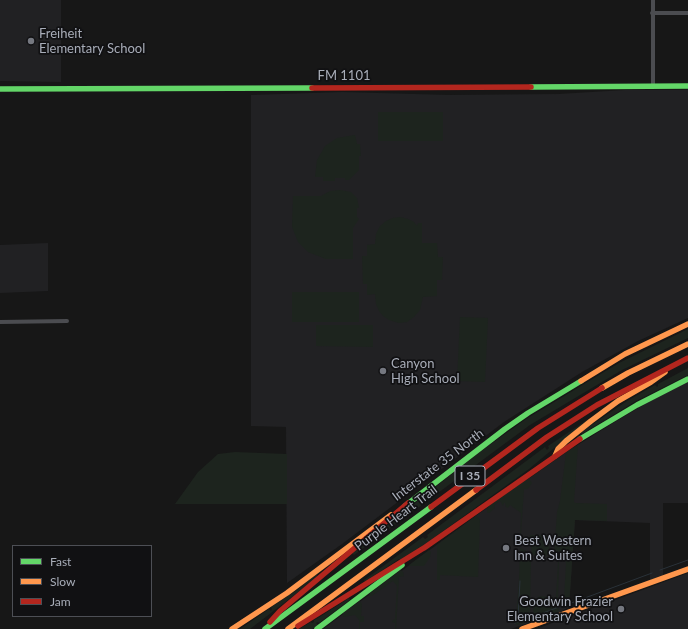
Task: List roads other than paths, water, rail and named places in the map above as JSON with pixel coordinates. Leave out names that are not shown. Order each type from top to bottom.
[{"type":"main road","name":"FM 1101","points":[[0,89],[688,86]]},
{"type":"main road","name":"Interstate 35 North","points":[[232,629],[287,593],[528,412],[625,354],[688,324]]},
{"type":"main road","name":"Purple Heart Trail","points":[[264,629],[538,428],[596,391],[628,373],[688,344]]},
{"type":"main road","points":[[555,456],[558,449],[566,441],[591,421],[686,359]]},
{"type":"main road","name":"Purple Heart Trail","points":[[288,629],[542,441],[597,405],[686,359]]},
{"type":"main road","points":[[317,629],[427,546],[583,437],[624,412],[688,379]]},
{"type":"main road","points":[[264,629],[280,611],[408,503]]},
{"type":"main road","points":[[293,629],[427,546]]},
{"type":"main road","points":[[522,629],[688,569]]},
{"type":"street","points":[[653,0],[653,86]]},
{"type":"street","points":[[652,13],[688,13]]},
{"type":"street","points":[[0,322],[67,321]]},
{"type":"waterway","points":[[660,570],[688,560]]},
{"type":"waterway","points":[[566,605],[652,573]]},
{"type":"waterway","points":[[518,618],[520,581]]},
{"type":"waterway","points":[[535,616],[559,607]]},
{"type":"waterway","points":[[515,623],[528,618]]},
{"type":"place","name":"Freiheit Elementary School","points":[[31,41]]},
{"type":"place","name":"Canyon High School","points":[[383,371]]},
{"type":"place","name":"Best Western Inn & Suites","points":[[506,548]]},
{"type":"place","name":"Goodwin Frazier Elementary School","points":[[621,609]]}]
